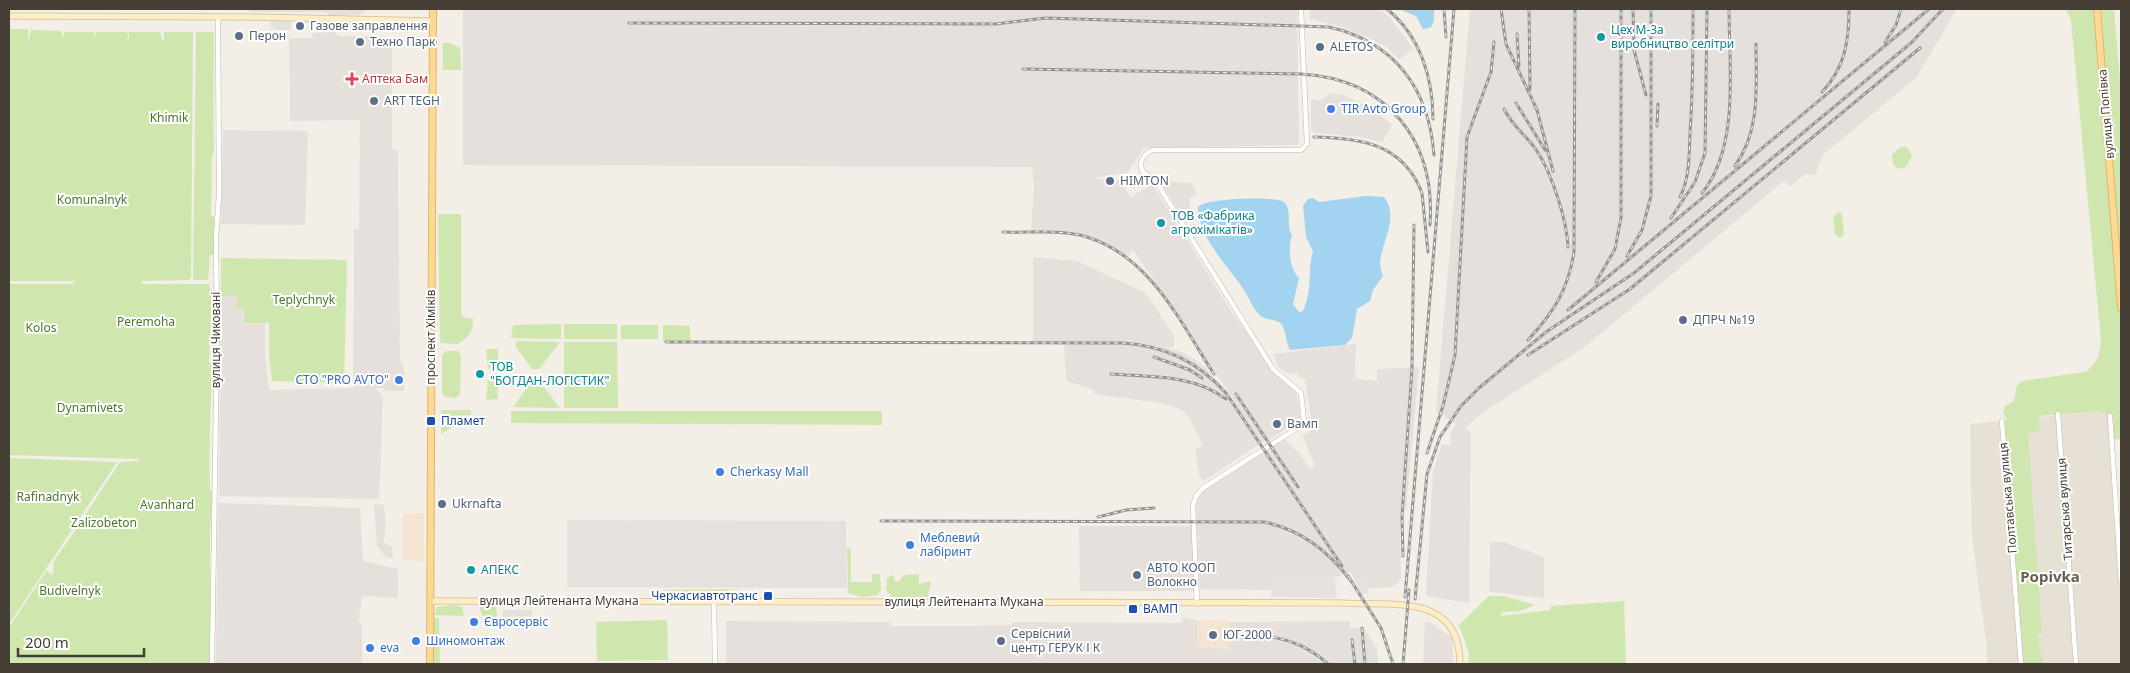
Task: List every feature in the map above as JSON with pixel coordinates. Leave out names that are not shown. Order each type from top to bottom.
[{"type":"main road","name":"проспект Хіміків","points":[[430,664],[433,9]]},
{"type":"main road","name":"вулиця Попівка","points":[[2097,9],[2121,308]]},
{"type":"main road","points":[[9,16],[433,21]]},
{"type":"main road","name":"вулиця Лейтенанта Мукана","points":[[430,601],[1341,603],[1419,607],[1435,613],[1452,627],[1458,639],[1460,664]]},
{"type":"street","points":[[1197,604],[1193,506],[1196,496],[1210,483],[1294,430],[1304,420],[1304,414],[1301,394],[1273,369],[1156,180],[1142,171],[1142,159],[1146,153],[1153,150],[1301,150],[1304,148],[1307,144],[1307,124],[1301,9]]},
{"type":"street","name":"вулиця Чиковані","points":[[212,664],[217,338],[216,237],[219,195],[218,17]]},
{"type":"street","name":"Титарська вулиця","points":[[2058,414],[2076,664]]},
{"type":"street","points":[[2110,416],[2119,525],[2121,581]]},
{"type":"street","name":"Полтавська вулиця","points":[[2002,421],[2021,664]]},
{"type":"street","points":[[714,601],[715,664]]},
{"type":"shaded area","points":[[249,9],[371,9],[358,15],[330,16],[326,12],[249,12]]},
{"type":"shaded area","points":[[463,9],[1297,9],[1299,145],[1144,148],[1127,173],[1093,178],[1119,180],[1131,197],[1152,184],[1233,314],[1265,357],[1273,373],[1296,389],[1301,418],[1298,424],[1289,427],[1269,440],[1268,438],[1204,481],[1199,475],[1195,449],[1203,446],[1190,419],[1182,410],[1162,403],[1094,394],[1095,390],[1066,381],[1064,344],[1033,343],[1033,257],[1077,261],[1146,293],[1174,336],[1174,347],[1165,347],[1185,353],[1206,368],[1240,409],[1133,249],[1128,257],[1110,245],[1083,235],[1031,232],[1034,185],[1032,167],[463,165]]},
{"type":"shaded area","points":[[1310,9],[1379,9],[1389,17],[1413,48],[1400,60],[1385,46],[1367,37],[1338,26],[1310,19]]},
{"type":"shaded area","points":[[1470,9],[1957,9],[1916,78],[1823,155],[1817,174],[1804,175],[1790,187],[1784,181],[1585,347],[1482,413],[1465,428],[1471,433],[1469,603],[1426,596],[1433,470],[1442,444],[1451,445],[1451,433],[1456,424],[1436,412]]},
{"type":"shaded area","points":[[270,19],[291,20],[291,30],[276,30],[270,26]]},
{"type":"shaded area","points":[[335,32],[338,36],[392,37],[392,150],[398,150],[400,359],[404,367],[404,391],[385,391],[385,388],[375,388],[383,397],[379,499],[219,496],[221,296],[237,296],[245,309],[244,323],[265,323],[265,357],[269,390],[353,388],[354,229],[359,229],[360,120],[290,121],[289,38],[312,38],[313,33]]},
{"type":"shaded area","points":[[1331,93],[1344,95],[1382,112],[1381,116],[1392,125],[1382,142],[1360,137],[1311,131],[1311,99],[1320,100]]},
{"type":"shaded area","points":[[223,130],[308,131],[305,225],[221,224]]},
{"type":"shaded area","points":[[1160,181],[1192,183],[1197,193],[1190,198],[1189,221],[1185,221]]},
{"type":"shaded area","points":[[1356,344],[1355,379],[1377,381],[1377,369],[1419,367],[1406,510],[1400,510],[1401,578],[1394,587],[1369,588],[1368,594],[1361,594],[1351,572],[1334,578],[1273,577],[1274,586],[1271,590],[1200,589],[1196,502],[1205,489],[1284,439],[1299,453],[1309,468],[1315,466],[1303,436],[1309,432],[1312,425],[1305,378],[1299,378],[1298,374],[1286,373],[1278,367],[1273,354]]},
{"type":"shaded area","points":[[2099,411],[2106,412],[2110,416],[2121,581],[2121,664],[1987,664],[1987,649],[1972,536],[1970,424]]},
{"type":"shaded area","points":[[218,503],[360,508],[363,561],[398,569],[398,598],[363,596],[358,620],[362,626],[362,664],[216,664]]},
{"type":"shaded area","points":[[383,504],[386,519],[384,543],[392,547],[393,559],[385,556],[377,546],[374,505]]},
{"type":"shaded area","points":[[424,513],[424,562],[403,559],[403,514]]},
{"type":"shaded area","points":[[567,520],[846,521],[847,588],[567,587]]},
{"type":"shaded area","points":[[1079,526],[1195,526],[1196,591],[1080,591]]},
{"type":"shaded area","points":[[1490,542],[1504,542],[1544,557],[1544,598],[1489,592]]},
{"type":"shaded area","points":[[1365,576],[1369,577],[1368,594],[1361,594],[1356,580]]},
{"type":"shaded area","points":[[1273,577],[1334,578],[1337,598],[1271,597]]},
{"type":"shaded area","points":[[503,610],[532,610],[532,616],[503,617]]},
{"type":"shaded area","points":[[1183,618],[1197,620],[1197,647],[1229,649],[1230,622],[1350,621],[1350,628],[1364,628],[1377,649],[1378,664],[726,664],[726,621],[890,622],[890,626],[970,626],[1011,625],[1013,622],[1182,623]]},
{"type":"shaded area","points":[[1197,620],[1230,621],[1230,649],[1197,647]]},
{"type":"shaded area","points":[[1425,622],[1430,622],[1453,638],[1453,664],[1423,664]]},
{"type":"green space","points":[[2066,9],[2114,9],[2121,93],[2121,439],[2111,440],[2111,422],[2104,412],[2099,411],[2039,416],[2040,431],[2028,433],[2042,634],[2037,633],[2043,664],[2021,664],[2002,421],[2007,420],[2003,412],[2005,406],[2014,401],[2017,385],[2022,381],[2085,372],[2097,359],[2101,341],[2071,21]]},
{"type":"green space","points":[[9,29],[28,29],[28,42],[31,30],[61,31],[63,39],[64,32],[94,32],[94,40],[96,32],[127,32],[129,41],[129,32],[160,32],[162,40],[164,40],[164,32],[193,32],[191,277],[189,280],[142,281],[142,284],[209,284],[212,296],[209,362],[212,366],[209,476],[210,491],[213,491],[210,530],[210,664],[9,664],[9,628],[46,571],[53,575],[54,561],[77,528],[85,530],[82,520],[120,462],[139,461],[138,459],[9,455],[9,284],[73,284],[74,281],[9,281]]},
{"type":"green space","name":"Khimik","points":[[196,32],[214,32],[214,152],[212,157],[211,216],[214,217],[214,255],[210,255],[208,280],[193,280]]},
{"type":"green space","points":[[443,43],[450,43],[460,48],[461,70],[443,70]]},
{"type":"green space","points":[[1900,147],[1907,147],[1912,156],[1906,167],[1897,169],[1893,164],[1892,155]]},
{"type":"green space","points":[[1838,212],[1842,213],[1844,235],[1840,238],[1835,234],[1833,217]]},
{"type":"green space","points":[[438,214],[461,214],[461,314],[465,318],[473,319],[473,323],[469,334],[457,344],[440,343]]},
{"type":"green space","name":"Teplychnyk","points":[[221,258],[347,260],[344,383],[272,381],[269,354],[269,323],[244,323],[245,309],[237,308],[237,296],[221,296]]},
{"type":"green space","points":[[561,324],[561,339],[511,338],[513,325]]},
{"type":"green space","points":[[564,324],[617,324],[617,339],[564,339]]},
{"type":"green space","points":[[621,325],[658,325],[658,339],[621,339]]},
{"type":"green space","points":[[663,325],[690,326],[690,343],[663,342]]},
{"type":"green space","points":[[516,341],[560,342],[539,369],[532,369],[516,347]]},
{"type":"green space","points":[[564,342],[617,342],[618,408],[564,408]]},
{"type":"green space","points":[[486,349],[498,349],[498,369],[488,369]]},
{"type":"green space","points":[[446,351],[458,351],[461,355],[460,394],[455,398],[445,397],[442,393],[442,355]]},
{"type":"green space","points":[[488,380],[497,380],[498,399],[486,400]]},
{"type":"green space","points":[[532,381],[539,381],[560,408],[513,407]]},
{"type":"green space","points":[[441,410],[471,410],[471,415],[441,416]]},
{"type":"green space","points":[[511,411],[882,411],[882,425],[511,423]]},
{"type":"green space","points":[[441,418],[466,418],[441,434]]},
{"type":"green space","name":"Rafinadnyk","points":[[9,458],[117,462],[9,624]]},
{"type":"green space","points":[[847,548],[851,549],[851,582],[872,582],[872,574],[880,574],[881,589],[878,595],[862,597],[848,593]]},
{"type":"green space","points":[[919,574],[919,584],[931,581],[928,597],[892,597],[886,590],[887,578],[891,575],[894,576],[894,581],[899,581],[904,575]]},
{"type":"green space","points":[[754,589],[727,590],[725,595],[721,596],[672,596],[665,593],[665,590]]},
{"type":"green space","points":[[1489,596],[1504,596],[1535,605],[1520,611],[1503,612],[1500,616],[1550,610],[1551,606],[1624,601],[1626,664],[1468,664],[1469,653],[1459,625]]},
{"type":"green space","points":[[454,605],[462,607],[464,616],[434,615],[437,607]]},
{"type":"green space","points":[[479,605],[496,607],[497,617],[482,616]]},
{"type":"green space","points":[[434,618],[439,618],[440,664],[434,664]]},
{"type":"green space","points":[[667,620],[668,660],[597,661],[596,622]]},
{"type":"water","points":[[1399,9],[1435,9],[1433,22],[1430,28],[1423,29],[1416,16]]},
{"type":"water","points":[[1366,196],[1384,197],[1390,213],[1390,221],[1380,264],[1383,276],[1373,290],[1370,301],[1357,309],[1352,338],[1345,345],[1290,350],[1282,325],[1258,313],[1244,290],[1215,251],[1203,229],[1198,207],[1213,202],[1241,199],[1268,199],[1284,202],[1288,210],[1289,227],[1292,235],[1290,246],[1291,264],[1299,278],[1293,304],[1299,312],[1303,311],[1308,296],[1313,251],[1306,237],[1303,206],[1308,199],[1313,198],[1319,202]]},
{"type":"railway","points":[[1387,9],[1408,32],[1422,58],[1430,88],[1433,119]]},
{"type":"railway","points":[[1444,9],[1446,37]]},
{"type":"railway","points":[[1405,597],[1454,9]]},
{"type":"railway","points":[[1501,9],[1506,44],[1537,110],[1553,171]]},
{"type":"railway","points":[[1529,9],[1530,89]]},
{"type":"railway","points":[[1528,340],[1559,300],[1568,278],[1574,252],[1575,9]]},
{"type":"railway","points":[[1596,282],[1615,249],[1621,218],[1621,9]]},
{"type":"railway","points":[[1633,9],[1634,50],[1646,95]]},
{"type":"railway","points":[[1627,256],[1642,230],[1651,196],[1651,9]]},
{"type":"railway","points":[[1680,197],[1686,182],[1689,158],[1693,9]]},
{"type":"railway","points":[[1671,218],[1695,182],[1705,153],[1707,9]]},
{"type":"railway","points":[[1702,193],[1714,174],[1722,153],[1727,130],[1730,105],[1729,9]]},
{"type":"railway","points":[[1822,92],[1830,83],[1841,64],[1847,43],[1849,9]]},
{"type":"railway","points":[[1885,42],[1896,25],[1901,9]]},
{"type":"railway","points":[[1568,310],[1929,9]]},
{"type":"railway","points":[[1415,599],[1427,474],[1440,437],[1461,406],[1479,388],[1546,332],[1634,273],[1911,43],[1943,9]]},
{"type":"railway","points":[[629,23],[996,24],[1046,18],[1329,27],[1352,34],[1373,44],[1390,57],[1404,72],[1416,89],[1425,109],[1431,131],[1434,155]]},
{"type":"railway","points":[[1517,34],[1519,66]]},
{"type":"railway","points":[[1427,453],[1443,406],[1455,355],[1467,137],[1491,72],[1494,42]]},
{"type":"railway","points":[[1735,166],[1749,138],[1753,123],[1756,92],[1756,44]]},
{"type":"railway","points":[[1528,355],[1630,289],[1920,48]]},
{"type":"railway","points":[[1023,69],[1301,74],[1331,78],[1358,88],[1381,102],[1400,120],[1414,141],[1424,166],[1430,194],[1430,225]]},
{"type":"railway","points":[[1516,103],[1545,150]]},
{"type":"railway","points":[[1657,126],[1658,104]]},
{"type":"railway","points":[[1504,109],[1511,121],[1529,140],[1543,161],[1562,211],[1568,247]]},
{"type":"railway","points":[[1314,137],[1363,142],[1392,154],[1404,163],[1414,176],[1422,193],[1428,252]]},
{"type":"railway","points":[[1403,556],[1402,516],[1412,368],[1414,225]]},
{"type":"railway","points":[[1003,232],[1067,233],[1087,237],[1109,246],[1146,275],[1162,294],[1214,374]]},
{"type":"railway","points":[[666,342],[1123,343],[1166,352],[1179,357],[1204,372],[1226,393],[1342,566]]},
{"type":"railway","points":[[1154,357],[1190,370],[1202,378]]},
{"type":"railway","points":[[1111,374],[1171,378],[1185,381],[1213,391],[1226,399]]},
{"type":"railway","points":[[1236,394],[1298,487]]},
{"type":"railway","points":[[1098,517],[1126,510],[1154,508]]},
{"type":"railway","points":[[881,521],[1264,522],[1290,530],[1313,543],[1333,560],[1351,581]]},
{"type":"railway","points":[[1348,576],[1381,628],[1393,664]]},
{"type":"railway","points":[[1403,664],[1409,590]]},
{"type":"railway","points":[[1362,628],[1365,664]]},
{"type":"railway","points":[[1249,634],[1291,642],[1310,650],[1328,664]]},
{"type":"railway","points":[[1352,640],[1355,664]]},
{"type":"place","name":"Газове заправлення","points":[[300,26]]},
{"type":"place","name":"Перон","points":[[239,36]]},
{"type":"place","name":"Цех М-3а виробництво селітри","points":[[1601,37]]},
{"type":"place","name":"Техно Парк","points":[[360,42]]},
{"type":"place","name":"ALETOS","points":[[1320,47]]},
{"type":"place","name":"Аптека Бам","points":[[352,79]]},
{"type":"place","name":"ART TEGH","points":[[374,101]]},
{"type":"place","name":"TIR Avto Group","points":[[1331,109]]},
{"type":"place","name":"HIMTON","points":[[1110,181]]},
{"type":"place","name":"ТОВ «Фабрика агрохімікатів»","points":[[1161,223]]},
{"type":"place","name":"ДПРЧ №19","points":[[1683,320]]},
{"type":"place","name":"ТОВ \"БОГДАН-ЛОГІСТИК\"","points":[[480,374]]},
{"type":"place","name":"СТО \"PRO AVTO\"","points":[[399,380]]},
{"type":"place","name":"Пламет","points":[[431,421]]},
{"type":"place","name":"Вамп","points":[[1277,424]]},
{"type":"place","name":"Cherkasy Mall","points":[[720,472]]},
{"type":"place","name":"Ukrnafta","points":[[442,504]]},
{"type":"place","name":"Меблевий лабіринт","points":[[910,545]]},
{"type":"place","name":"АПЕКС","points":[[471,570]]},
{"type":"place","name":"АВТО КООП Волокно","points":[[1137,575]]},
{"type":"place","name":"Черкасиавтотранс","points":[[768,596]]},
{"type":"place","name":"ВАМП","points":[[1133,609]]},
{"type":"place","name":"Євросервіс","points":[[474,622]]},
{"type":"place","name":"ЮГ-2000","points":[[1213,635]]},
{"type":"place","name":"Шиномонтаж","points":[[416,641]]},
{"type":"place","name":"Сервісний центр ГЕРУК І К","points":[[1001,641]]},
{"type":"place","name":"eva","points":[[370,648]]},
{"type":"district","name":"Popivka","points":[[2050,577]]},
{"type":"park label","name":"Komunalnyk","points":[[92,200]]},
{"type":"park label","name":"Peremoha","points":[[146,322]]},
{"type":"park label","name":"Kolos","points":[[41,328]]},
{"type":"park label","name":"Dynamivets","points":[[90,408]]},
{"type":"park label","name":"Avanhard","points":[[167,505]]},
{"type":"park label","name":"Zalizobeton","points":[[104,523]]},
{"type":"park label","name":"Budivelnyk","points":[[70,591]]}]
